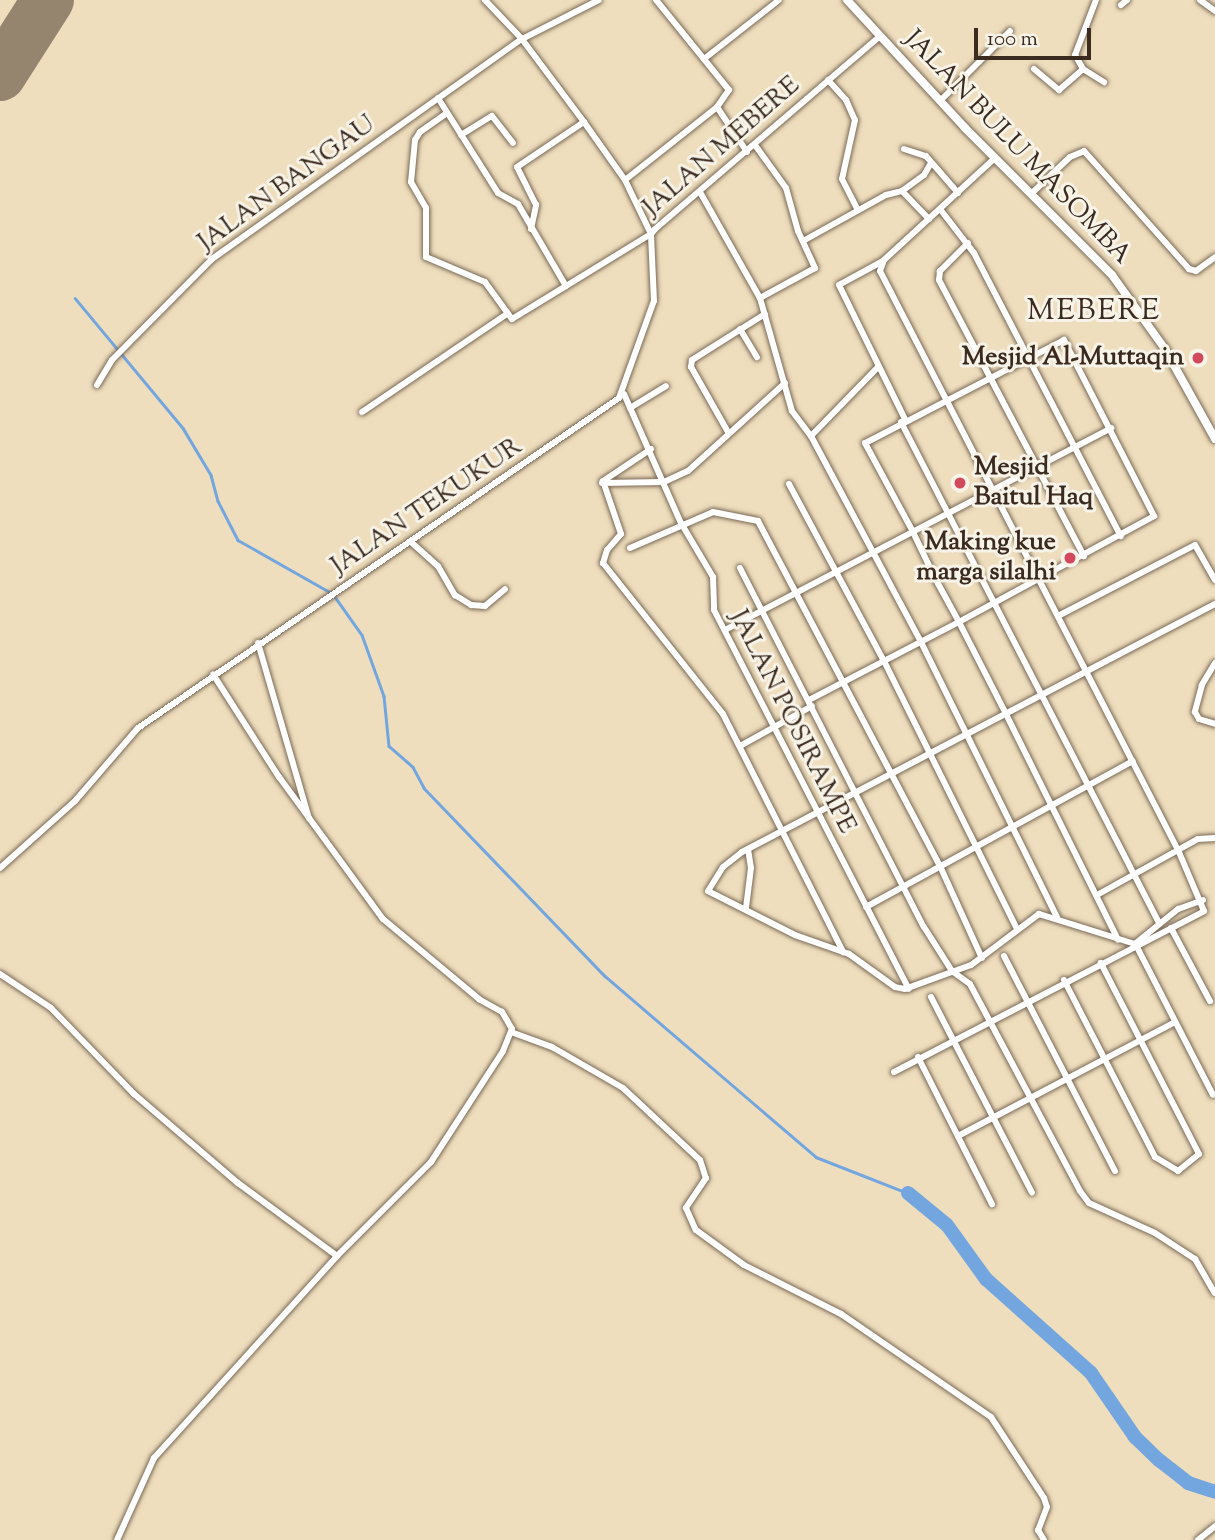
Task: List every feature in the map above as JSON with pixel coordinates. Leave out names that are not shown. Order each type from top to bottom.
[{"type":"street","points":[[447,113],[420,132],[415,140],[411,182],[425,208],[424,253],[485,282],[513,318],[652,234],[625,180],[584,122],[522,39],[485,0]]},
{"type":"street","name":"JALAN BANGAU","points":[[97,384],[113,360],[212,259],[522,39],[599,0]]},
{"type":"street","points":[[625,180],[717,107],[728,88],[656,0]]},
{"type":"street","points":[[704,59],[779,0]]},
{"type":"street","name":"JALAN BULU MASOMBA","points":[[846,0],[1126,292],[1165,349],[1215,439]]},
{"type":"street","points":[[1096,0],[1076,48],[1076,59],[1083,69],[1104,82]]},
{"type":"street","points":[[1200,0],[1215,10]]},
{"type":"street","points":[[940,101],[1010,31]]},
{"type":"street","name":"JALAN MEBERE","points":[[624,394],[654,301],[652,234],[879,37]]},
{"type":"street","points":[[1034,69],[1059,90],[1083,69]]},
{"type":"street","points":[[828,80],[846,100],[855,120],[842,179],[858,210]]},
{"type":"street","points":[[438,99],[498,193],[515,201],[566,286]]},
{"type":"street","points":[[717,107],[747,152]]},
{"type":"street","points":[[461,135],[492,116],[513,143]]},
{"type":"street","points":[[531,229],[536,205],[517,167],[584,122]]},
{"type":"street","points":[[755,145],[786,188],[815,270],[760,298]]},
{"type":"street","points":[[904,149],[921,153],[958,193]]},
{"type":"street","points":[[1032,193],[1070,156],[1084,151],[1189,269],[1196,271],[1215,257]]},
{"type":"street","points":[[995,158],[884,260],[839,284],[949,512],[1159,923]]},
{"type":"street","points":[[803,241],[858,210],[902,191],[925,175],[931,163]]},
{"type":"street","points":[[700,191],[732,241],[760,298],[792,411],[811,436],[873,551],[968,734],[1057,918]]},
{"type":"street","points":[[902,191],[929,219]]},
{"type":"street","points":[[940,209],[968,243],[1121,536]]},
{"type":"street","points":[[968,243],[939,276],[1035,466],[1084,556]]},
{"type":"street","points":[[884,260],[880,269],[884,283],[1039,577],[1084,671],[1203,900],[1201,914],[1064,980],[894,1072]]},
{"type":"street","points":[[362,412],[508,313]]},
{"type":"street","points":[[728,432],[691,363],[699,352],[765,314]]},
{"type":"street","points":[[740,329],[757,357]]},
{"type":"street","points":[[742,745],[883,659],[959,622],[1154,516],[1155,511],[1066,342],[1061,339],[865,443],[912,530],[959,622],[1006,714],[1118,940]]},
{"type":"street","points":[[811,436],[878,367]]},
{"type":"street","points":[[602,483],[664,482],[717,450],[728,432],[786,383]]},
{"type":"street","points":[[630,408],[666,386]]},
{"type":"street","name":"JALAN POSIRAMPE","points":[[624,394],[651,449],[681,523],[713,577],[711,605],[776,724],[818,813],[909,989]]},
{"type":"street","name":"JALAN TEKUKUR","points":[[0,868],[75,801],[138,728],[249,648],[411,542],[624,394]]},
{"type":"street","points":[[724,630],[1111,428]]},
{"type":"street","points":[[602,483],[651,449]]},
{"type":"street","points":[[602,483],[621,534],[605,555],[609,576],[692,670],[742,745],[843,952]]},
{"type":"street","points":[[789,484],[883,659],[1017,929]]},
{"type":"street","points":[[630,548],[681,523],[713,512],[758,521],[798,591],[940,866],[982,958]]},
{"type":"street","points":[[411,542],[438,566],[456,595],[471,605],[485,606],[505,589]]},
{"type":"street","points":[[1058,616],[1195,545],[1215,580]]},
{"type":"street","points":[[740,568],[902,887],[952,971],[970,984],[1089,1203],[1155,1233],[1195,1259],[1215,1293]]},
{"type":"street","points":[[1203,900],[1159,923],[1139,943],[1118,940],[1039,914],[982,958],[909,989],[895,987],[843,952],[795,935],[708,891],[723,867],[748,849],[1215,604]]},
{"type":"street","points":[[258,643],[309,819]]},
{"type":"street","points":[[1215,663],[1202,685],[1195,712],[1199,719],[1215,724]]},
{"type":"street","points":[[117,1540],[154,1458],[337,1256],[431,1162],[511,1032],[511,1023],[502,1012],[479,999],[383,919],[309,819],[213,674]]},
{"type":"street","points":[[866,907],[1012,823],[1133,761]]},
{"type":"street","points":[[1097,895],[1203,837],[1215,838]]},
{"type":"street","points":[[746,908],[751,868],[748,849]]},
{"type":"street","points":[[1171,928],[1210,1001]]},
{"type":"street","points":[[1137,947],[1213,1095]]},
{"type":"street","points":[[1004,956],[1115,1171]]},
{"type":"street","points":[[1064,980],[1155,1157],[1178,1171],[1199,1154],[1101,963]]},
{"type":"street","points":[[0,974],[51,1008],[134,1094],[238,1183],[337,1256]]},
{"type":"street","points":[[931,997],[955,1038],[1032,1194]]},
{"type":"street","points":[[958,1136],[1102,1057],[1175,1022]]},
{"type":"street","points":[[511,1032],[552,1047],[623,1088],[700,1160],[706,1178],[686,1209],[696,1230],[744,1265],[841,1314],[991,1417],[1044,1498],[1047,1507],[1038,1531],[1044,1540]]},
{"type":"street","points":[[918,1057],[992,1204]]},
{"type":"street","points":[[1198,1540],[1215,1526]]},
{"type":"waterway","points":[[75,298],[183,428],[211,475],[218,501],[238,540],[333,594],[362,635],[384,696],[389,746],[413,767],[424,788],[605,976],[816,1157],[908,1193]]},
{"type":"waterway","points":[[908,1193],[947,1225],[986,1279],[1091,1373],[1135,1437],[1188,1483],[1215,1492]]},
{"type":"runway","points":[[0,75],[48,0]]},
{"type":"place","name":"Mesjid Al-Muttaqin","points":[[1198,358]]},
{"type":"place","name":"Mesjid Baitul Haq","points":[[960,483]]},
{"type":"place","name":"Making kue marga silalhi","points":[[1070,558]]},
{"type":"district","name":"MEBERE","points":[[1094,312]]}]
